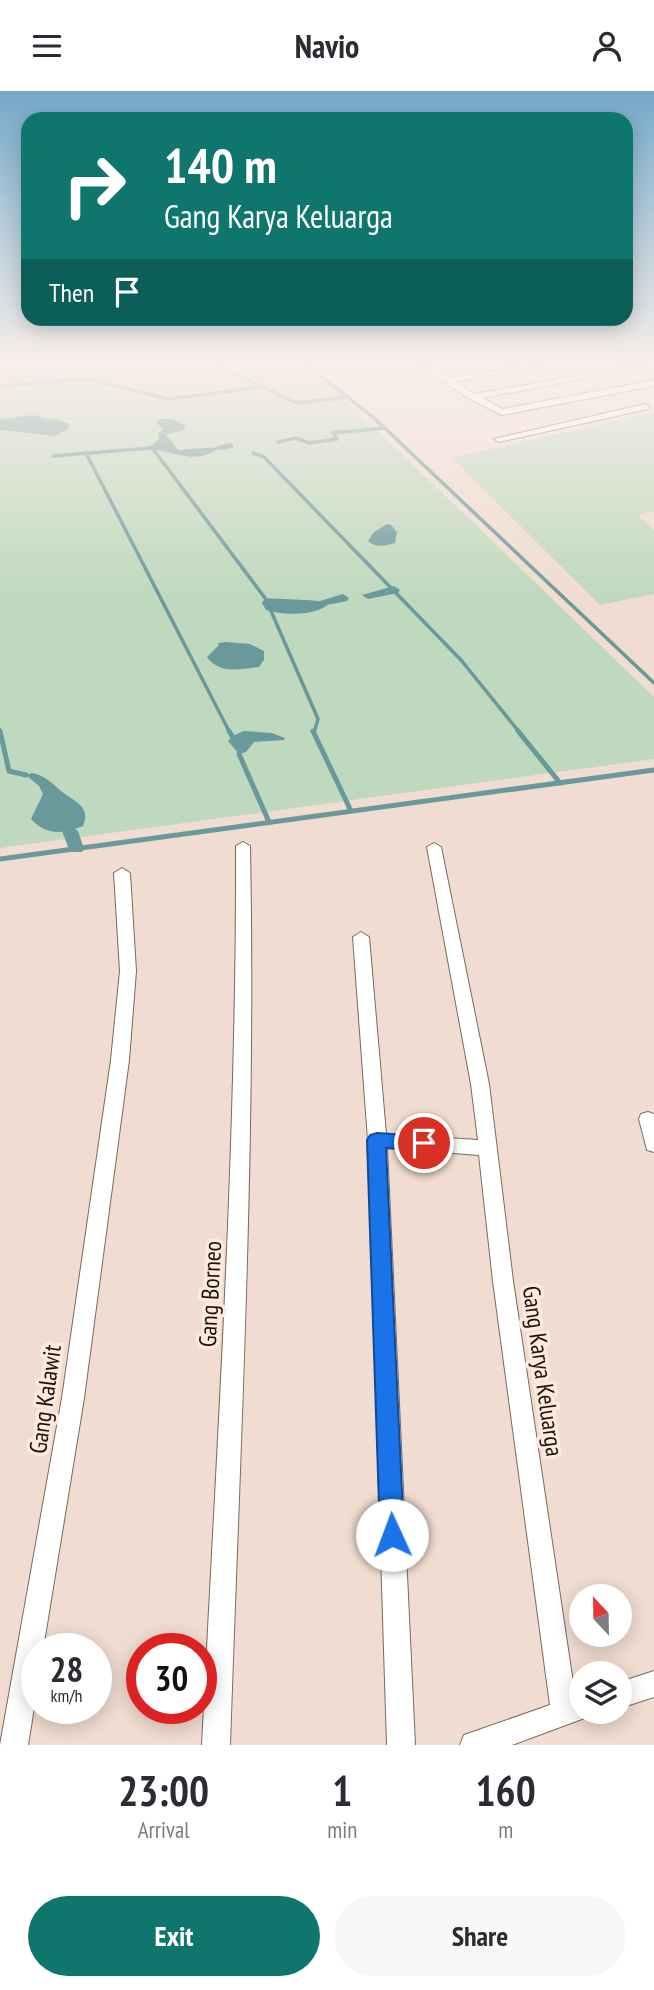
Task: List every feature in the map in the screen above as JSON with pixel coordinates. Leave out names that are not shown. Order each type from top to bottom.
[{"type":"street","name":"Gang Borneo","points":[[216,1745],[241,1162],[245,1009],[243,846]]},
{"type":"street","name":"Gang Karya Keluarga","points":[[434,847],[478,1073],[503,1281],[569,1685]]},
{"type":"street","name":"Gang Kalawit","points":[[15,1745],[73,1398],[120,1060],[128,971],[122,873]]},
{"type":"street","points":[[361,937],[377,1140],[401,1745]]},
{"type":"street","points":[[648,1119],[654,1145]]},
{"type":"street","points":[[377,1140],[488,1148]]},
{"type":"street","points":[[632,1691],[654,1683]]},
{"type":"street","points":[[474,1745],[569,1711]]},
{"type":"green space","points":[[0,443],[391,443],[654,697],[654,759],[0,848]]},
{"type":"green space","points":[[517,443],[654,443],[654,511],[638,515],[654,530],[654,594],[600,605],[452,458]]},
{"type":"water","points":[[154,443],[173,443],[178,450],[220,447],[196,457],[149,447]]},
{"type":"water","points":[[387,524],[397,532],[395,543],[384,546],[368,541],[374,532]]},
{"type":"water","points":[[265,598],[330,603],[316,611],[290,614],[266,610],[262,603]]},
{"type":"water","points":[[218,643],[250,644],[264,651],[264,660],[259,667],[224,669],[207,657]]},
{"type":"water","points":[[244,731],[272,733],[285,738],[254,742],[246,752],[239,754],[228,741],[232,736]]},
{"type":"water","points":[[32,773],[48,780],[80,805],[85,813],[83,826],[56,832],[37,825],[31,819],[43,794],[39,786],[26,775]]},
{"type":"waterway","points":[[401,443],[654,683]]},
{"type":"waterway","points":[[220,447],[229,446]]},
{"type":"waterway","points":[[86,453],[151,448]]},
{"type":"waterway","points":[[153,449],[265,598]]},
{"type":"waterway","points":[[53,456],[86,453]]},
{"type":"waterway","points":[[86,453],[230,733]]},
{"type":"waterway","points":[[253,453],[264,457],[461,660],[520,733]]},
{"type":"waterway","points":[[368,595],[394,590]]},
{"type":"waterway","points":[[326,601],[343,598]]},
{"type":"waterway","points":[[271,611],[318,719],[314,733]]},
{"type":"waterway","points":[[0,731],[9,771],[26,775]]},
{"type":"waterway","points":[[229,731],[232,736]]},
{"type":"waterway","points":[[313,731],[351,811]]},
{"type":"waterway","points":[[518,731],[560,783]]},
{"type":"waterway","points":[[239,754],[269,822]]},
{"type":"waterway","points":[[560,783],[654,770]]},
{"type":"waterway","points":[[0,859],[560,783]]},
{"type":"waterway","points":[[70,831],[76,849]]},
{"type":"route","points":[[392,1535],[377,1140],[424,1143]]}]
